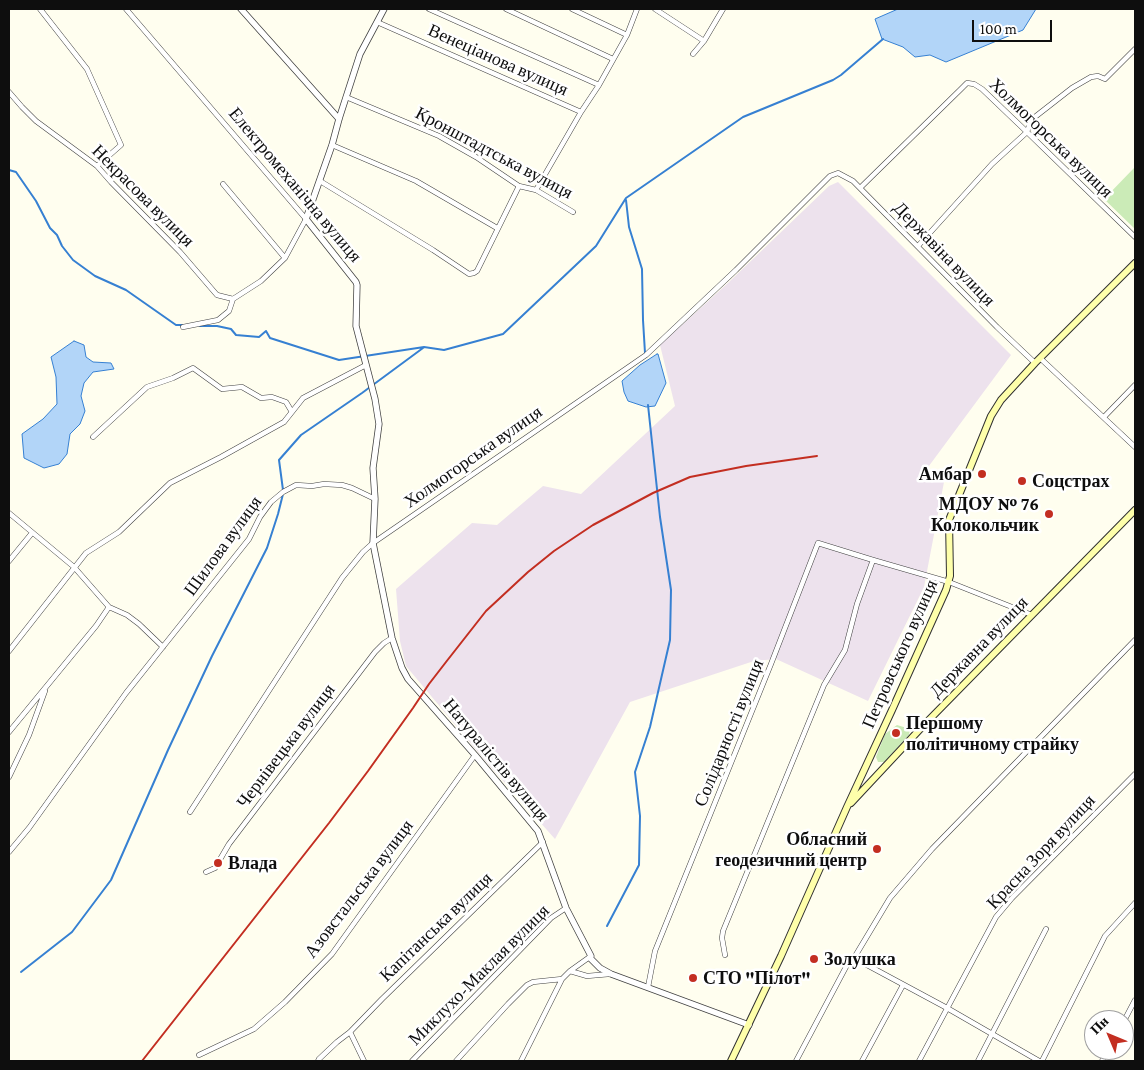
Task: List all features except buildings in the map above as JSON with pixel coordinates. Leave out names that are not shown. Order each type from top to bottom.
[{"type":"main road","name":"Петровського вулиця","points":[[731,1061],[781,956],[949,582],[949,524],[952,511],[991,416],[997,405],[1035,363],[1135,263]]},
{"type":"main road","name":"Державна вулиця","points":[[847,808],[922,727],[1135,510]]},
{"type":"street","points":[[40,9],[87,69],[121,145],[97,166]]},
{"type":"street","name":"Електромеханічна вулиця","points":[[126,9],[306,219],[356,282],[356,326],[375,399],[379,424],[373,468],[375,499]]},
{"type":"street","points":[[241,9],[339,119]]},
{"type":"street","points":[[183,327],[218,320],[229,311],[234,299],[261,281],[285,258],[306,219],[320,181],[360,54],[384,9]]},
{"type":"street","name":"Венеціанова вулиця","points":[[429,9],[599,85]]},
{"type":"street","points":[[506,9],[613,59]]},
{"type":"street","points":[[572,9],[627,35]]},
{"type":"street","points":[[536,190],[581,112],[599,85],[627,35],[638,9]]},
{"type":"street","points":[[654,9],[704,41]]},
{"type":"street","points":[[693,54],[704,41],[723,9]]},
{"type":"street","name":"Венеціанова вулиця","points":[[378,22],[581,112]]},
{"type":"street","points":[[918,246],[992,164],[1027,132],[1031,120],[1072,88],[1098,76],[1105,79],[1135,49]]},
{"type":"street","name":"Холмогорська вулиця","points":[[860,188],[967,83],[974,84],[982,89],[1135,237]]},
{"type":"street","name":"Некрасова вулиця","points":[[9,92],[22,108],[36,120],[97,166],[180,252],[217,295],[234,299]]},
{"type":"street","name":"Кронштадтська вулиця","points":[[346,97],[439,136],[476,157],[519,186],[536,190],[573,212]]},
{"type":"street","points":[[332,145],[416,181],[497,228]]},
{"type":"street","name":"Державіна вулиця","points":[[830,176],[838,173],[853,181],[1035,363]]},
{"type":"street","name":"Холмогорська вулиця","points":[[190,812],[342,578],[363,552],[373,543],[646,354],[736,270],[830,176]]},
{"type":"street","points":[[320,181],[469,274],[477,270],[519,186]]},
{"type":"street","points":[[223,184],[285,258]]},
{"type":"street","points":[[1040,358],[1135,447]]},
{"type":"street","points":[[9,651],[86,553],[119,532],[170,483],[284,422],[304,398],[366,366]]},
{"type":"street","points":[[93,438],[148,387],[193,368],[222,389],[242,388],[260,398],[272,397],[286,402],[292,412]]},
{"type":"street","points":[[1104,418],[1135,385]]},
{"type":"street","name":"Шилова вулиця","points":[[9,852],[30,828],[126,693],[249,539],[260,517],[271,502],[283,492],[296,485],[312,486],[324,484],[352,488],[375,499]]},
{"type":"street","name":"Натуралістів вулиця","points":[[375,499],[373,543],[392,638],[402,668],[408,679],[475,755],[538,831],[566,908],[591,956],[590,958],[600,968],[611,974],[749,1025]]},
{"type":"street","points":[[9,513],[74,567],[109,607],[127,614],[163,647]]},
{"type":"street","points":[[9,560],[32,533]]},
{"type":"street","name":"Солідарності вулиця","points":[[648,987],[655,951],[771,664],[818,542],[949,582],[1032,615]]},
{"type":"street","points":[[725,955],[722,938],[723,931],[824,685],[845,650],[857,604],[873,560]]},
{"type":"street","points":[[9,732],[96,626],[109,607]]},
{"type":"street","name":"Чернівецька вулиця","points":[[206,872],[215,868],[229,844],[375,652],[392,638]]},
{"type":"street","points":[[796,1061],[847,965],[854,958],[890,898],[932,849],[1135,640]]},
{"type":"street","points":[[9,777],[29,735],[47,686]]},
{"type":"street","name":"Азовстальська вулиця","points":[[199,1055],[254,1029],[285,1002],[332,954],[475,755]]},
{"type":"street","name":"Красна Зоря вулиця","points":[[919,1061],[996,917],[1012,898],[1135,774]]},
{"type":"street","name":"Капітанська вулиця","points":[[318,1061],[350,1032],[543,842]]},
{"type":"street","points":[[854,958],[1040,1061],[1105,936],[1135,903]]},
{"type":"street","name":"Миклухо-Маклая вулиця","points":[[412,1061],[551,918],[566,908]]},
{"type":"street","points":[[978,1061],[1046,929]]},
{"type":"street","points":[[521,1061],[562,979],[591,956]]},
{"type":"street","points":[[570,971],[587,976],[611,974]]},
{"type":"street","points":[[456,1061],[527,985],[533,982],[562,979]]},
{"type":"street","points":[[862,1061],[903,984]]},
{"type":"street","points":[[350,1032],[364,1061]]},
{"type":"shaded area","points":[[838,182],[1011,355],[923,474],[944,482],[924,587],[868,701],[776,659],[754,661],[630,702],[555,839],[488,764],[406,666],[400,641],[396,589],[472,523],[497,525],[543,486],[581,494],[675,406],[660,345],[829,186]]},
{"type":"green space","points":[[1135,167],[1135,229],[1104,199]]},
{"type":"green space","points":[[897,725],[910,729],[909,735],[884,762],[878,762],[876,757],[885,734]]},
{"type":"water","points":[[898,9],[1036,9],[1023,30],[946,62],[930,55],[915,57],[903,47],[882,39],[875,19]]},
{"type":"water","points":[[74,341],[84,345],[86,357],[93,362],[111,363],[114,369],[93,372],[84,383],[81,396],[85,411],[80,424],[70,434],[67,454],[59,464],[44,468],[24,458],[22,434],[43,419],[57,404],[56,377],[51,357]]},
{"type":"water","points":[[657,354],[666,383],[655,406],[646,407],[628,401],[622,381],[640,365]]},
{"type":"waterway","points":[[200,326],[217,326],[231,329],[236,335],[259,337],[266,331],[270,338],[339,360],[424,347],[444,350],[503,334],[596,246],[626,198],[743,117],[833,80],[883,39]]},
{"type":"waterway","points":[[9,170],[16,172],[36,201],[50,228],[57,235],[62,246],[73,260],[95,276],[126,290],[176,325],[183,325]]},
{"type":"waterway","points":[[626,200],[629,227],[642,269],[645,353]]},
{"type":"waterway","points":[[283,490],[279,460],[301,435],[423,348]]},
{"type":"waterway","points":[[607,926],[639,865],[640,816],[635,772],[650,727],[670,640],[671,590],[660,517],[648,405]]},
{"type":"waterway","points":[[21,972],[72,932],[111,880],[212,656],[267,548],[283,494]]},
{"type":"railway","points":[[142,1061],[329,823],[429,684],[486,611],[528,572],[554,551],[593,525],[653,493],[690,477],[746,466],[817,456]]},
{"type":"place","name":"Амбар","points":[[982,474]]},
{"type":"place","name":"Соцстрах","points":[[1022,481]]},
{"type":"place","name":"МДОУ № 76 Колокольчик","points":[[1049,514]]},
{"type":"place","name":"Першому політичному страйку","points":[[896,733]]},
{"type":"place","name":"Обласний геодезичний центр","points":[[877,849]]},
{"type":"place","name":"Влада","points":[[218,863]]},
{"type":"place","name":"Золушка","points":[[814,959]]},
{"type":"place","name":"СТО \"Пілот\"","points":[[693,978]]}]
